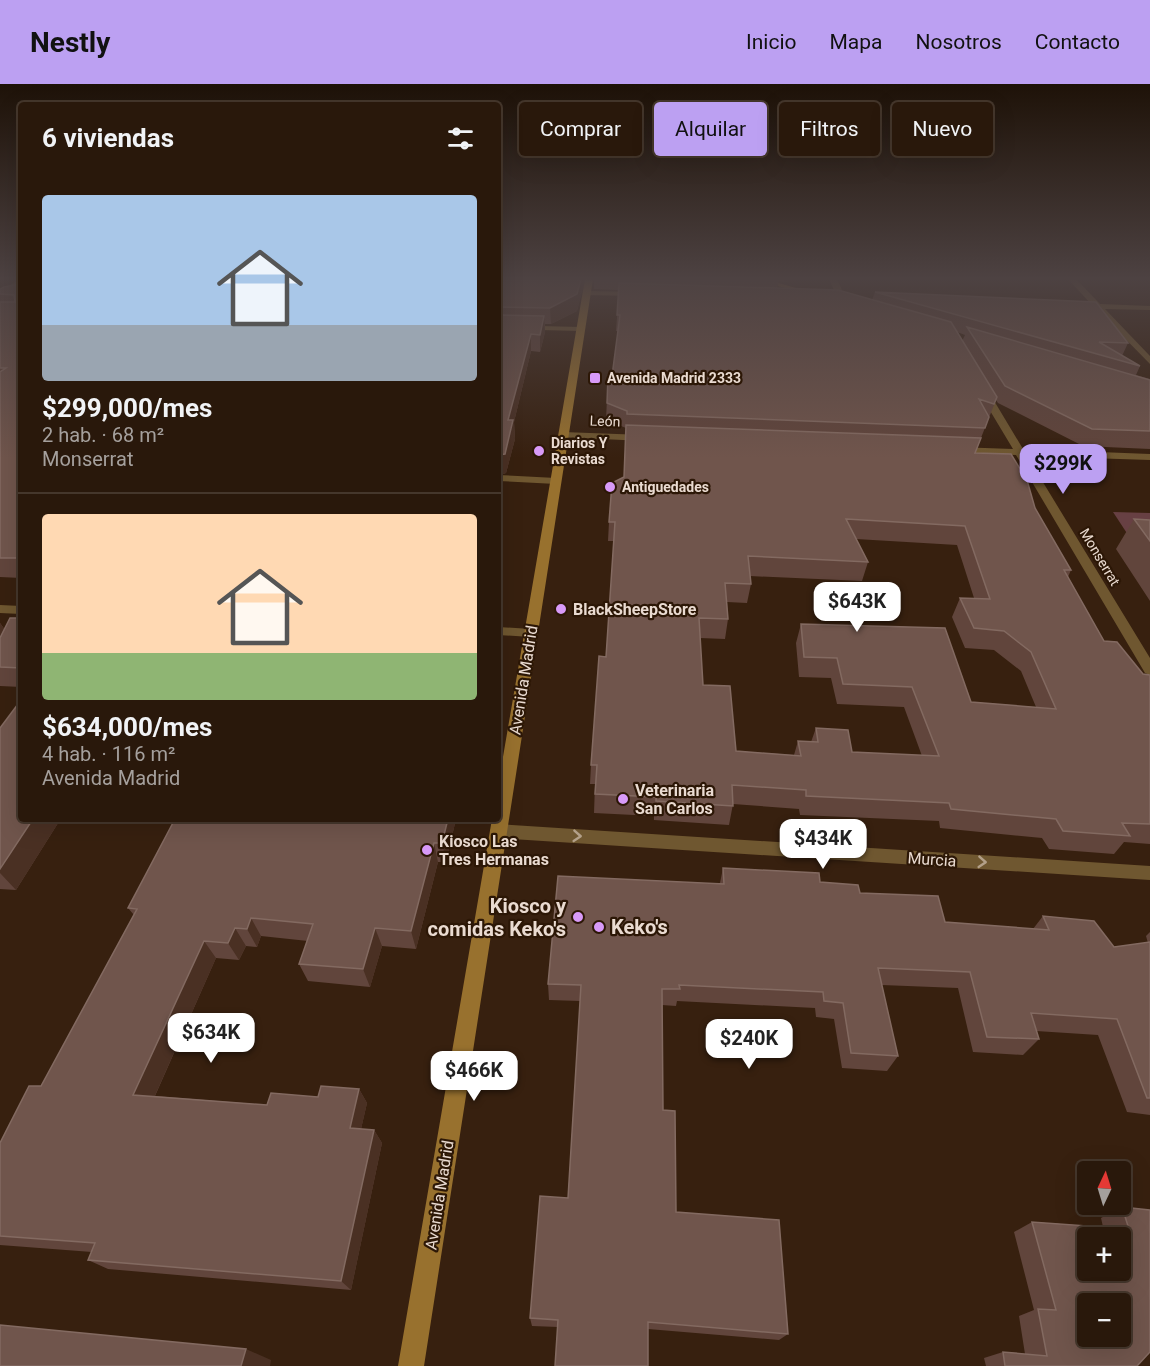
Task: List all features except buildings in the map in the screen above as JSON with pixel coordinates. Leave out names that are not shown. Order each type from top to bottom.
[{"type":"main road","name":"Avenida Madrid","points":[[501,813],[579,339]]},
{"type":"main road","name":"Avenida Madrid","points":[[411,1366],[500,822]]},
{"type":"street","points":[[1129,339],[1150,361]]},
{"type":"street","name":"Monserrat","points":[[974,374],[1150,670]]},
{"type":"street","name":"León","points":[[563,435],[657,438]]},
{"type":"street","points":[[950,450],[1150,458]]},
{"type":"street","points":[[501,478],[556,481]]},
{"type":"street","points":[[0,609],[18,610]]},
{"type":"street","points":[[501,631],[531,633]]},
{"type":"street","name":"Murcia","points":[[498,831],[1150,873]]},
{"type":"shaded area","points":[[1113,512],[1150,513],[1150,547],[1136,547]]},
{"type":"place","name":"Avenida Madrid 2333","points":[[595,378]]},
{"type":"place","name":"Diarios Y Revistas","points":[[539,451]]},
{"type":"place","name":"Antiguedades","points":[[610,487]]},
{"type":"place","name":"BlackSheepStore","points":[[561,609]]},
{"type":"place","name":"Veterinaria San Carlos","points":[[623,799]]},
{"type":"place","name":"Kiosco Las Tres Hermanas","points":[[427,850]]},
{"type":"place","name":"Kiosco y comidas Keko's","points":[[578,917]]},
{"type":"place","name":"Keko's","points":[[599,927]]}]
